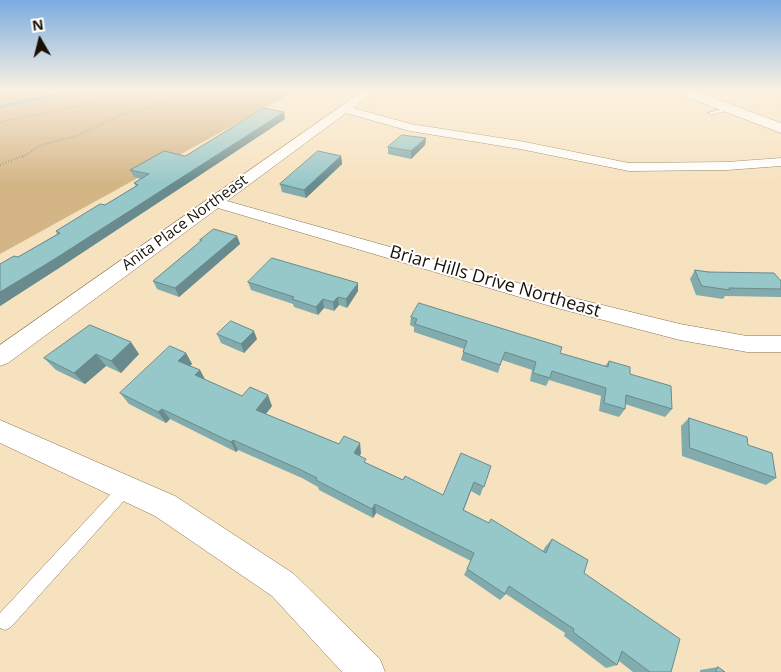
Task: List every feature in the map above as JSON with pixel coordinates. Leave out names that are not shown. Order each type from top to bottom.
[{"type":"main road","points":[[764,121],[781,128]]},
{"type":"street","name":"Anita Place Northeast","points":[[0,357],[326,121]]},
{"type":"street","points":[[389,121],[410,127],[520,145],[629,167],[727,166],[781,162]]},
{"type":"street","name":"Briar Hills Drive Northeast","points":[[213,202],[576,306],[680,332],[748,344],[781,344]]},
{"type":"street","points":[[0,431],[165,506],[283,585],[366,672]]},
{"type":"lane","points":[[5,621],[125,489]]},
{"type":"path","points":[[0,165],[19,159],[41,145],[76,136],[105,121]]},
{"type":"shaded area","points":[[0,121],[240,121],[0,254]]},
{"type":"building","points":[[242,121],[269,121],[0,292],[0,264],[14,256],[18,257],[60,233],[56,231],[100,204],[105,205],[138,185],[134,183],[149,174],[130,170],[164,151],[185,156]]},
{"type":"building","points":[[402,135],[426,138],[411,151],[388,147]]},
{"type":"building","points":[[318,151],[341,156],[304,190],[280,184]]},
{"type":"building","points":[[214,229],[237,236],[175,288],[153,281],[202,240],[200,240]]},
{"type":"building","points":[[272,258],[358,283],[346,299],[338,297],[333,302],[323,299],[316,307],[292,299],[294,297],[248,282]]},
{"type":"building","points":[[695,270],[708,272],[774,273],[781,281],[781,289],[729,288],[730,290],[702,286]]},
{"type":"building","points":[[419,303],[562,347],[560,353],[608,367],[609,361],[630,367],[630,374],[671,386],[672,409],[626,395],[625,409],[604,403],[606,388],[552,371],[550,378],[533,373],[536,362],[505,352],[500,365],[463,352],[467,341],[415,324],[417,319],[411,317]]},
{"type":"building","points":[[231,321],[254,331],[241,344],[217,334]]},
{"type":"building","points":[[90,325],[131,342],[111,361],[96,354],[74,373],[44,358]]},
{"type":"building","points":[[170,346],[186,353],[178,361],[200,370],[195,375],[242,396],[250,387],[268,395],[256,410],[339,444],[344,436],[360,443],[354,453],[366,459],[364,462],[403,480],[405,476],[443,495],[461,453],[491,466],[484,487],[474,482],[463,510],[489,523],[491,519],[546,553],[552,539],[588,560],[584,573],[680,639],[671,672],[650,672],[622,651],[617,665],[573,632],[574,629],[509,586],[505,594],[467,569],[474,553],[375,504],[372,509],[299,469],[233,440],[231,442],[162,409],[158,412],[120,393]]},
{"type":"building","points":[[689,418],[747,437],[748,445],[772,453],[776,478],[690,448]]},
{"type":"building","points":[[718,667],[725,672],[716,672]]}]
